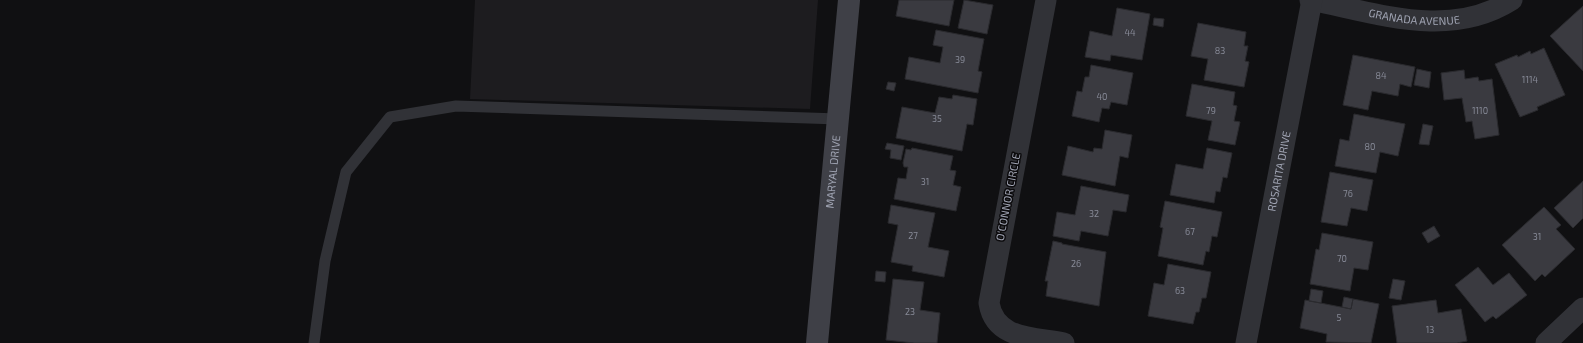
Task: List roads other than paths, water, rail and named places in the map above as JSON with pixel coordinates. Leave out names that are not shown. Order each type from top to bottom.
[{"type":"street","name":"MARYAL DRIVE","points":[[817,343],[850,0]]},
{"type":"street","name":"O'CONNOR CIRCLE","points":[[1046,0],[989,303],[990,312],[995,321],[1010,333],[1064,343]]},
{"type":"street","name":"GRANADA AVENUE","points":[[1312,0],[1417,21],[1444,22],[1471,18],[1493,10],[1512,0]]},
{"type":"street","name":"ROSARITA DRIVE","points":[[1246,343],[1312,0]]},
{"type":"street","points":[[1546,343],[1583,308]]},
{"type":"lane","points":[[314,343],[325,261],[346,172],[390,117],[456,106],[838,119]]}]
